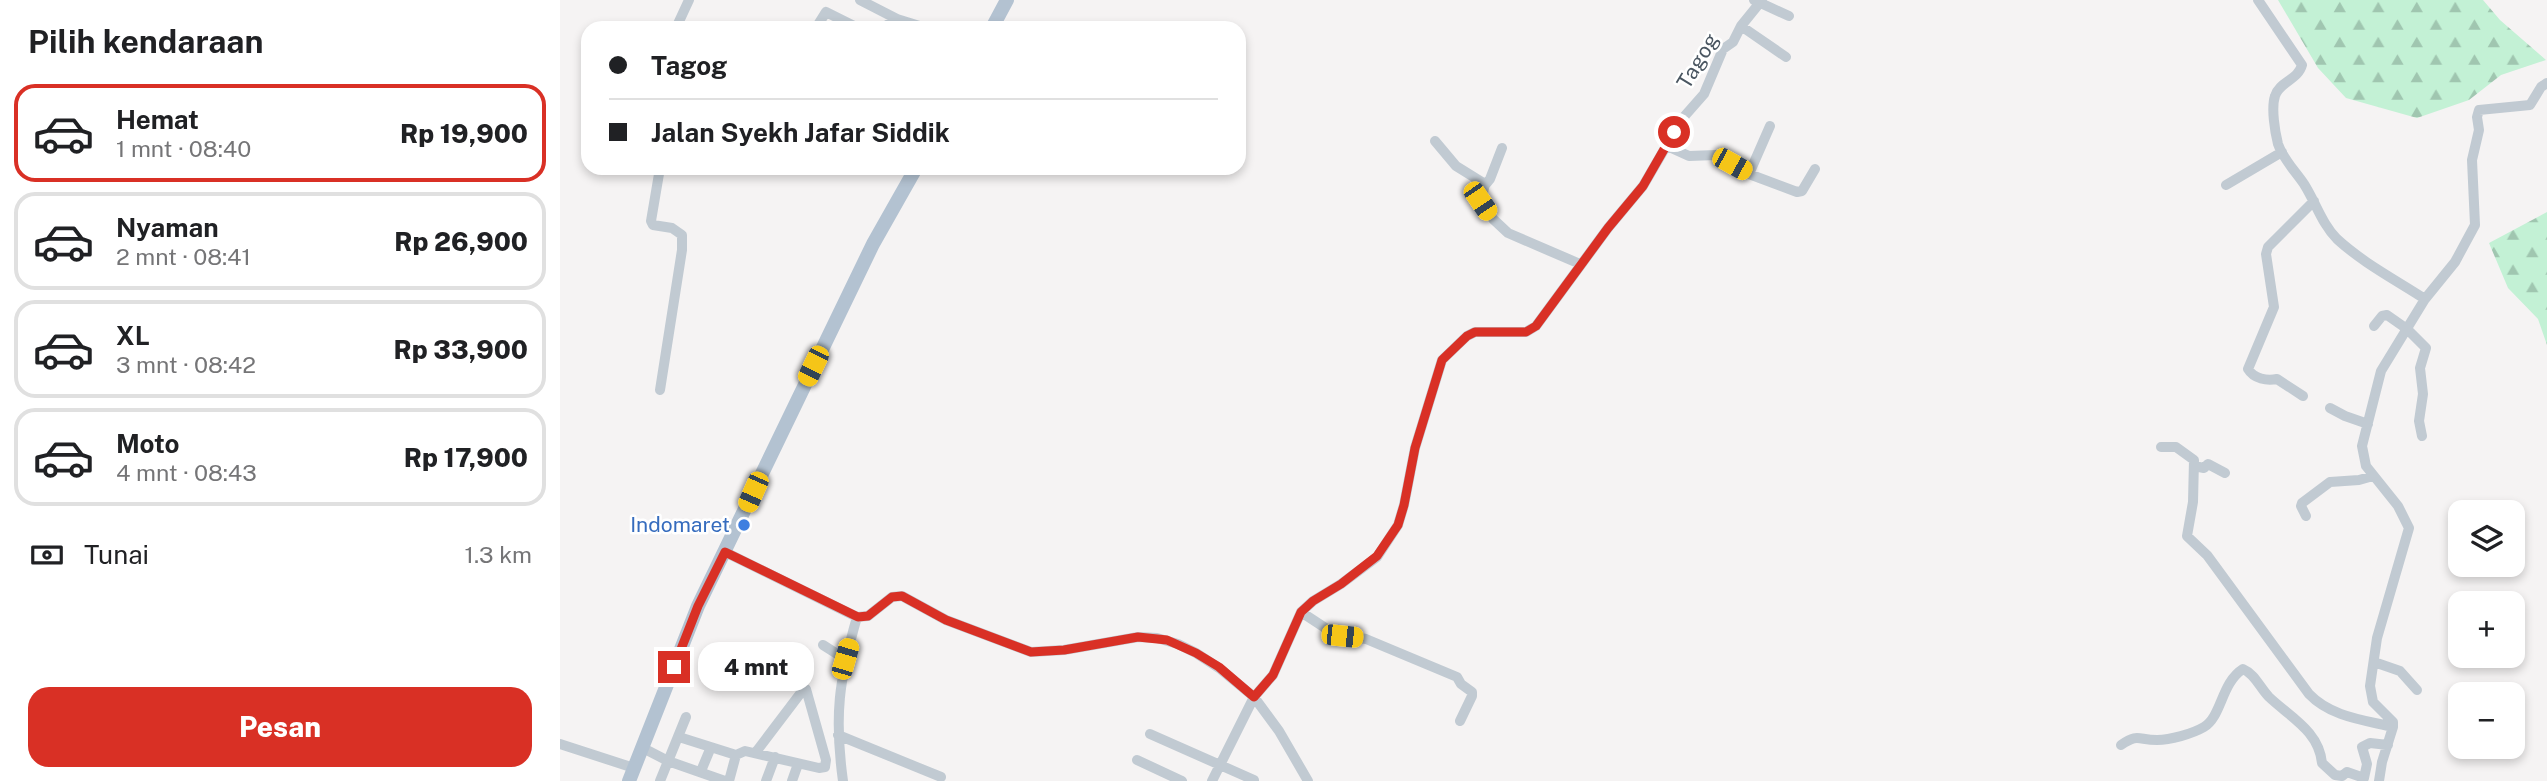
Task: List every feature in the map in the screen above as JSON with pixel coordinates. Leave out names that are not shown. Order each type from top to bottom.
[{"type":"main road","points":[[632,775],[695,614],[873,244],[912,175]]},
{"type":"street","points":[[680,21],[690,0]]},
{"type":"street","points":[[860,0],[903,21]]},
{"type":"street","points":[[2259,0],[2302,65],[2300,72],[2279,88],[2274,98],[2278,142],[2282,152],[2337,239],[2425,299]]},
{"type":"street","points":[[1758,1],[1789,16]]},
{"type":"street","name":"Tagog","points":[[1301,612],[1377,556],[1398,525],[1415,448],[1442,360],[1467,336],[1475,332],[1531,330],[1643,186],[1682,119],[1704,94],[1723,49],[1733,42],[1758,1]]},
{"type":"street","points":[[820,21],[826,12],[844,21]]},
{"type":"street","points":[[1741,26],[1786,57]]},
{"type":"street","points":[[2379,781],[2393,722],[2376,706],[2370,685],[2377,638],[2409,532],[2398,506],[2366,466],[2362,451],[2368,424],[2381,372],[2425,299],[2455,262],[2474,225],[2472,160],[2479,130],[2479,110],[2530,105],[2541,87],[2547,83]]},
{"type":"street","points":[[1749,174],[1770,127]]},
{"type":"street","points":[[1435,141],[1456,166],[1485,185]]},
{"type":"street","points":[[1667,146],[1689,156],[1713,154],[1749,174],[1800,192],[1815,169]]},
{"type":"street","points":[[1502,148],[1480,201],[1508,233],[1580,264]]},
{"type":"street","points":[[2226,185],[2282,152]]},
{"type":"street","points":[[659,175],[651,220],[653,225],[672,228],[682,235],[682,250],[660,390]]},
{"type":"street","points":[[2303,396],[2277,379],[2269,382],[2248,369],[2274,307],[2267,247],[2314,201]]},
{"type":"street","points":[[2374,326],[2386,315],[2407,329],[2426,348],[2420,368],[2424,390],[2419,419],[2422,436]]},
{"type":"street","points":[[2330,408],[2368,424]]},
{"type":"street","points":[[2161,447],[2180,449],[2193,458],[2193,502],[2188,536],[2190,541],[2211,560],[2317,703],[2336,713],[2393,727]]},
{"type":"street","points":[[2194,466],[2204,468],[2208,464],[2225,473]]},
{"type":"street","points":[[2306,516],[2302,503],[2330,482],[2359,480],[2372,476]]},
{"type":"street","points":[[725,552],[858,617],[868,616],[892,597],[902,596],[946,620],[1031,652],[1064,650],[1138,637],[1167,640],[1219,667],[1254,697],[1279,731],[1308,781]]},
{"type":"street","points":[[1212,781],[1254,697],[1273,675],[1301,612],[1333,633],[1366,639],[1457,677],[1472,696],[1460,721]]},
{"type":"street","points":[[843,781],[838,735],[840,685],[858,617]]},
{"type":"street","points":[[823,645],[845,659]]},
{"type":"street","points":[[2375,662],[2400,671],[2417,690]]},
{"type":"street","points":[[2121,746],[2136,736],[2163,740],[2205,726],[2213,717],[2227,685],[2243,669],[2251,673],[2270,698],[2304,726],[2322,751],[2322,763],[2335,775],[2342,776],[2347,772],[2364,778],[2367,764],[2362,747],[2370,743],[2388,745]]},
{"type":"street","points":[[679,737],[736,755],[745,751],[756,752],[824,768],[826,764],[806,689],[756,752]]},
{"type":"street","points":[[660,781],[686,717]]},
{"type":"street","points":[[1150,734],[1254,780]]},
{"type":"street","points":[[838,735],[941,777]]},
{"type":"street","points":[[560,744],[632,775]]},
{"type":"street","points":[[641,747],[668,761],[727,781],[736,755]]},
{"type":"street","points":[[701,771],[711,747]]},
{"type":"street","points":[[766,781],[775,757]]},
{"type":"street","points":[[1137,760],[1182,781]]},
{"type":"street","points":[[792,781],[798,764]]},
{"type":"green space","points":[[2278,0],[2483,0],[2500,20],[2546,60],[2501,75],[2469,100],[2417,118],[2346,98],[2318,68]]},
{"type":"green space","points":[[2547,212],[2547,345],[2538,319],[2508,288],[2489,243]]},
{"type":"place","name":"Indomaret","points":[[744,525]]},
{"type":"route","points":[[674,667],[698,606],[725,552],[858,617],[868,616],[892,597],[902,596],[946,620],[1031,652],[1064,650],[1138,637],[1167,640],[1219,667],[1254,697],[1273,675],[1301,612],[1377,556],[1398,525],[1415,448],[1442,360],[1467,336],[1475,332],[1526,332],[1536,326],[1608,228],[1643,186],[1674,132]]}]
